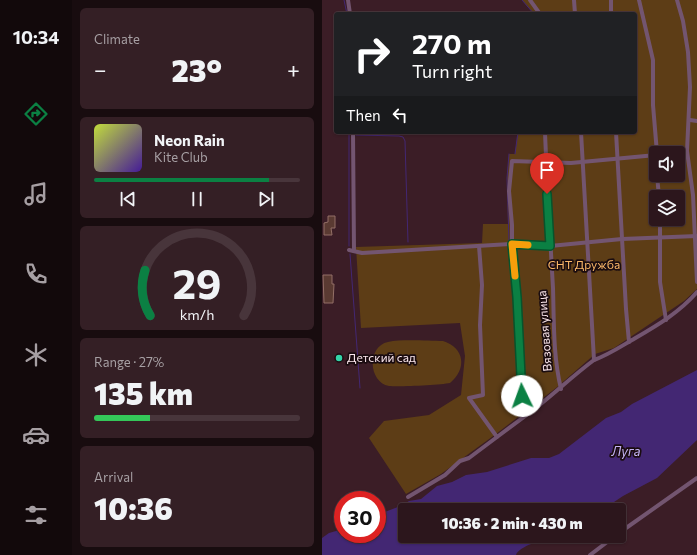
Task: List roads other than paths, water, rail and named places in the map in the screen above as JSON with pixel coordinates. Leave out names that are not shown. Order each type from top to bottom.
[{"type":"street","points":[[348,0],[350,12]]},
{"type":"street","points":[[530,0],[539,12]]},
{"type":"street","points":[[574,0],[575,12]]},
{"type":"street","points":[[611,0],[611,12]]},
{"type":"street","points":[[639,0],[653,60],[653,105],[656,146]]},
{"type":"street","points":[[677,0],[683,21],[688,52],[690,120],[687,151],[693,195],[697,282]]},
{"type":"street","points":[[690,120],[697,121]]},
{"type":"street","points":[[352,134],[352,251],[362,253],[512,244],[550,247],[622,239],[696,236]]},
{"type":"street","name":"Вязовая улица","points":[[546,134],[550,247],[557,360],[561,389]]},
{"type":"street","points":[[581,134],[586,242],[594,360]]},
{"type":"street","points":[[616,134],[629,342]]},
{"type":"street","points":[[528,414],[522,396],[517,297],[512,244],[509,191],[512,161],[583,162],[649,155]]},
{"type":"street","points":[[660,226],[660,282],[666,320]]},
{"type":"street","points":[[479,246],[482,285],[480,325],[483,395],[469,398],[496,437]]},
{"type":"street","points":[[408,497],[445,475],[460,462],[469,458],[561,389],[577,372],[594,360],[603,357],[666,320],[686,305],[697,292]]},
{"type":"street","points":[[626,528],[697,478]]},
{"type":"street","points":[[590,555],[606,543]]},
{"type":"water","name":"Луга","points":[[697,370],[697,440],[657,478],[612,503],[406,503],[421,499],[437,486],[452,482],[466,475],[487,472],[531,458],[549,458],[559,454],[606,418],[621,412],[632,404]]},
{"type":"water","name":"Луга","points":[[398,507],[398,543],[534,543],[526,546],[516,555],[322,555],[322,538],[334,532],[334,543],[386,543],[386,512]]},
{"type":"waterway","points":[[344,0],[347,12]]},
{"type":"waterway","points":[[522,0],[532,12]]},
{"type":"waterway","points":[[349,134],[349,246]]},
{"type":"waterway","points":[[515,154],[518,134]]},
{"type":"waterway","points":[[356,135],[399,136],[403,137],[405,141],[408,242]]},
{"type":"waterway","points":[[509,154],[507,178],[509,241]]},
{"type":"waterway","points":[[350,254],[360,388]]},
{"type":"place","name":"Детский сад","points":[[339,358]]},
{"type":"park label","name":"СНТ Дружба","points":[[584,265]]}]
